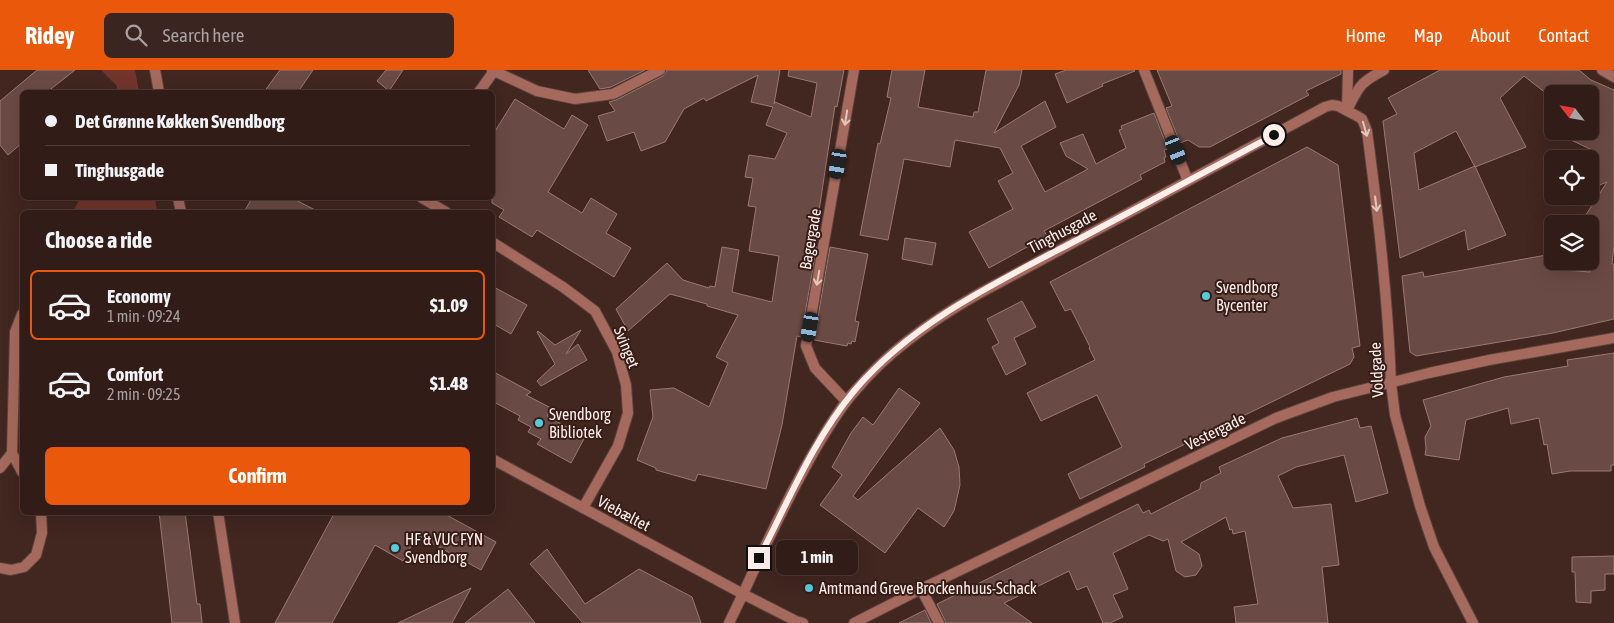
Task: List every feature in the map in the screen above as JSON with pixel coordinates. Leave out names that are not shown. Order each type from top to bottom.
[{"type":"street","points":[[155,70],[159,90]]},
{"type":"street","points":[[480,90],[493,71],[537,91],[575,99],[613,94],[660,70]]},
{"type":"street","name":"Bagergade","points":[[846,401],[815,368],[806,346],[854,70]]},
{"type":"street","points":[[1144,70],[1188,181]]},
{"type":"street","points":[[1347,110],[1348,70]]},
{"type":"street","points":[[1347,110],[1360,86],[1366,80],[1384,70]]},
{"type":"street","points":[[1602,70],[1614,77]]},
{"type":"street","name":"Tinghusgade","points":[[742,594],[796,484],[846,401],[860,384],[911,337],[956,307],[1029,266],[1325,107],[1332,105],[1347,110]]},
{"type":"street","name":"Voldgade","points":[[1347,110],[1362,119],[1367,131],[1382,260],[1395,415],[1434,547],[1473,623]]},
{"type":"street","points":[[425,200],[443,210]]},
{"type":"street","name":"Svinget","points":[[495,244],[563,287],[595,311],[617,352],[626,384],[628,413],[618,446],[583,508]]},
{"type":"street","points":[[20,319],[15,332],[12,453],[20,468]]},
{"type":"street","name":"Vestergade","points":[[854,623],[1276,418],[1333,397],[1488,360],[1614,338]]},
{"type":"street","points":[[0,468],[12,453]]},
{"type":"street","name":"Viebæltet","points":[[495,461],[742,594]]},
{"type":"street","points":[[0,568],[11,570],[24,567],[36,555],[42,533],[41,515]]},
{"type":"street","points":[[218,515],[235,623]]},
{"type":"street","points":[[921,589],[939,623]]},
{"type":"street","points":[[729,623],[742,594],[803,623]]},
{"type":"shaded area","points":[[101,70],[135,70],[139,90],[116,90],[117,86]]},
{"type":"shaded area","points":[[79,200],[155,200],[157,210],[74,210]]},
{"type":"building","points":[[37,70],[75,70],[50,90],[20,90],[20,145],[8,155],[0,145],[0,101]]},
{"type":"building","points":[[280,70],[313,70],[299,90],[265,90]]},
{"type":"building","points":[[386,70],[403,70],[390,90],[377,81]]},
{"type":"building","points":[[588,70],[645,70],[611,87],[600,89]]},
{"type":"building","points":[[667,70],[780,70],[774,104],[775,102],[811,117],[817,83],[788,76],[789,70],[844,70],[837,107],[835,106],[814,244],[817,245],[801,337],[797,336],[782,425],[766,489],[698,474],[695,481],[656,470],[656,468],[637,460],[653,417],[650,390],[674,388],[709,407],[728,363],[716,357],[738,315],[670,294],[628,331],[616,309],[667,263],[683,280],[709,288],[710,286],[715,287],[722,247],[739,250],[732,292],[772,302],[779,256],[749,251],[756,207],[748,206],[753,178],[745,177],[749,155],[775,159],[787,133],[766,125],[773,107],[751,102],[758,75],[706,101],[704,98],[684,109],[665,142],[641,151],[634,132],[607,141],[598,116],[615,111],[609,102],[663,76]]},
{"type":"building","points":[[892,70],[925,70],[918,107],[973,117],[974,112],[978,112],[986,70],[1022,70],[1019,85],[994,133],[1045,101],[1056,127],[1021,146],[1045,192],[1088,169],[1066,156],[1060,143],[1083,134],[1096,164],[1126,148],[1119,130],[1122,129],[1121,126],[1154,113],[1168,149],[1164,150],[1165,162],[1140,175],[1142,179],[1044,231],[1047,236],[989,268],[969,232],[1013,209],[998,181],[1013,173],[1000,148],[955,140],[950,167],[904,159],[888,240],[860,235],[878,143],[880,144],[891,98],[887,97]]},
{"type":"building","points":[[1066,70],[1135,71],[1102,84],[1103,86],[1067,103],[1055,74]]},
{"type":"building","points":[[1157,70],[1341,70],[1341,74],[1306,91],[1309,95],[1210,147],[1199,147],[1188,140],[1180,143],[1166,108],[1172,106]]},
{"type":"building","points":[[1440,70],[1579,70],[1591,80],[1614,90],[1614,246],[1612,264],[1614,264],[1614,319],[1553,333],[1416,356],[1410,352],[1402,276],[1423,272],[1424,277],[1544,255],[1544,270],[1590,272],[1590,270],[1599,270],[1599,215],[1586,215],[1592,205],[1599,205],[1599,194],[1607,182],[1599,185],[1599,150],[1590,150],[1571,140],[1599,140],[1599,85],[1544,85],[1544,92],[1524,76],[1500,98],[1526,147],[1475,167],[1506,235],[1468,250],[1465,230],[1400,258],[1383,121],[1397,114],[1388,98]],"holes":[[[1456,131],[1475,166],[1419,190],[1414,153]]]},
{"type":"building","points":[[515,99],[564,129],[572,115],[588,125],[548,192],[582,213],[591,198],[617,214],[606,233],[631,248],[614,277],[537,230],[532,237],[499,217],[504,210],[492,203],[492,200],[495,200],[495,131]]},
{"type":"building","name":"Svendborg Bycenter","points":[[1307,147],[1338,165],[1360,346],[1352,348],[1354,357],[1350,364],[1144,464],[1145,467],[1080,499],[1068,474],[1122,447],[1097,395],[1041,421],[1027,393],[1095,360],[1071,309],[1065,311],[1050,282]]},
{"type":"building","points":[[251,200],[296,200],[315,210],[245,210]]},
{"type":"building","points":[[905,238],[936,243],[932,265],[902,259]]},
{"type":"building","points":[[830,247],[868,254],[855,321],[859,322],[855,342],[848,343],[847,346],[814,340]]},
{"type":"building","points":[[495,288],[527,305],[511,334],[495,325]]},
{"type":"building","points":[[1022,301],[1036,327],[1014,338],[1026,364],[1006,375],[992,347],[999,343],[987,319]]},
{"type":"building","points":[[581,330],[566,354],[578,344],[587,360],[541,386],[537,381],[555,364],[537,332],[555,345]]},
{"type":"building","points":[[1614,353],[1614,465],[1611,465],[1611,471],[1570,471],[1552,474],[1547,444],[1544,445],[1539,418],[1511,424],[1508,408],[1466,420],[1459,460],[1425,455],[1425,437],[1431,426],[1423,400],[1504,377],[1568,366],[1567,360]]},
{"type":"building","points":[[495,373],[531,392],[526,395],[551,408],[547,416],[585,437],[571,463],[537,444],[541,439],[528,432],[531,427],[518,420],[520,416],[495,403]]},
{"type":"building","points":[[899,388],[920,403],[853,496],[858,500],[940,428],[954,450],[959,467],[960,485],[954,511],[944,527],[918,508],[885,553],[820,505],[842,475],[832,467],[851,433],[863,417],[873,425]]},
{"type":"building","points":[[1357,418],[1360,428],[1371,426],[1388,493],[1356,502],[1344,455],[1296,467],[1278,476],[1293,508],[1331,504],[1339,565],[1322,567],[1328,623],[1236,623],[1234,607],[1258,604],[1245,531],[1233,534],[1226,517],[1181,542],[1199,554],[1202,566],[1196,575],[1185,577],[1176,571],[1168,539],[1163,541],[1149,535],[1113,553],[1128,589],[1113,595],[1123,617],[1110,623],[1103,623],[1087,586],[1077,590],[1069,571],[1004,603],[1032,623],[946,623],[937,604],[1138,504],[1143,513],[1149,510],[1151,514],[1200,489],[1201,483],[1221,473],[1219,467],[1282,438]]},
{"type":"building","points":[[159,515],[185,515],[197,604],[200,604],[202,623],[172,623]]},
{"type":"building","points":[[333,515],[446,515],[496,542],[481,570],[417,535],[403,561],[375,545],[332,623],[275,623]]},
{"type":"building","points":[[547,549],[585,604],[639,569],[692,597],[701,623],[583,623],[530,564]]},
{"type":"building","points":[[1614,556],[1614,574],[1605,574],[1605,590],[1591,591],[1591,603],[1576,602],[1575,572],[1572,572],[1572,557]]},
{"type":"building","points":[[471,588],[452,623],[398,623]]},
{"type":"building","points":[[508,589],[535,623],[465,623]]},
{"type":"building","points":[[925,610],[931,623],[899,623]]},
{"type":"place","name":"Svendborg Bycenter","points":[[1206,296]]},
{"type":"place","name":"Svendborg Bibliotek","points":[[539,423]]},
{"type":"place","name":"HF & VUC FYN Svendborg","points":[[395,548]]},
{"type":"place","name":"Amtmand Greve Brockenhuus-Schack","points":[[809,588]]},
{"type":"route","points":[[759,558],[796,484],[846,401],[892,353],[911,337],[956,307],[1029,266],[1274,135]]}]
